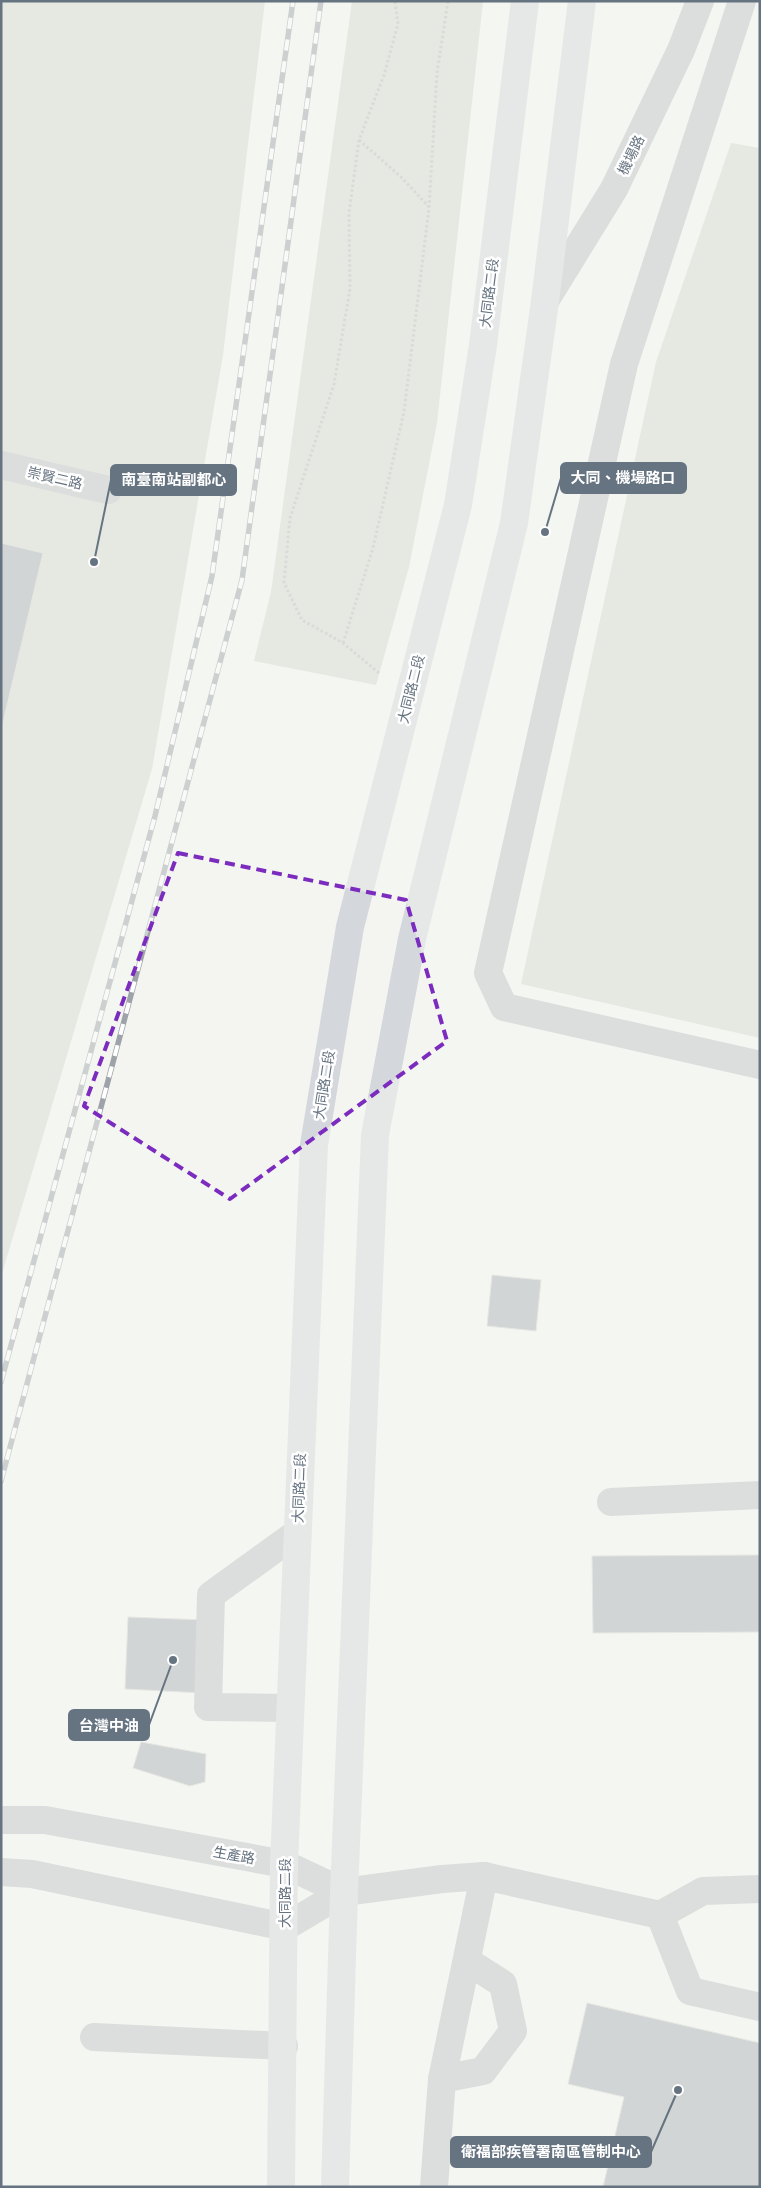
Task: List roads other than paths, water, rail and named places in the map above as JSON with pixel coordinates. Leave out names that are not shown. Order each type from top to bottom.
[{"type":"main road","name":"大同路二段","points":[[281,2187],[284,2046],[284,1864],[314,1145],[350,928],[458,505],[483,345],[525,1]]},
{"type":"main road","points":[[335,2187],[344,1892],[375,1135],[412,939],[514,523],[545,301],[582,1]]},
{"type":"street","name":"機場路","points":[[545,301],[614,189],[681,50],[700,1]]},
{"type":"street","points":[[742,1],[624,364],[488,973],[504,1007],[760,1065]]},
{"type":"street","name":"崇賢二路","points":[[1,465],[108,490]]},
{"type":"street","points":[[611,1502],[760,1495]]},
{"type":"street","points":[[290,1708],[208,1707],[211,1595],[297,1533]]},
{"type":"street","name":"生產路","points":[[1,1820],[45,1820],[284,1864],[344,1892]]},
{"type":"street","points":[[1,1872],[32,1874],[285,1927],[344,1892],[442,1878],[484,1876],[660,1915],[703,1891],[760,1889]]},
{"type":"street","points":[[434,2187],[442,2079],[484,1876]]},
{"type":"street","points":[[660,1915],[690,1991],[760,2007]]},
{"type":"street","points":[[442,2079],[483,2071],[513,2031],[503,1984],[467,1961]]},
{"type":"street","points":[[94,2037],[284,2046]]},
{"type":"railway","points":[[1,1382],[155,816],[212,576],[293,1]]},
{"type":"railway","points":[[1,1481],[242,580],[321,1]]},
{"type":"place","name":"大同、機場路口","points":[[545,532]]},
{"type":"place","name":"南臺南站副都心","points":[[94,562]]},
{"type":"place","name":"台灣中油","points":[[173,1660]]},
{"type":"place","name":"衛福部疾管署南區管制中心","points":[[678,2090]]}]
